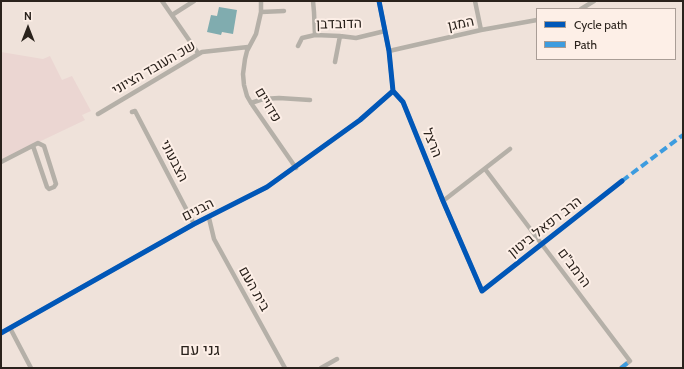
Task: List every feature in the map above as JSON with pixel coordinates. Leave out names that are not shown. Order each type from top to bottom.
[{"type":"street","points":[[162,1],[198,53]]},
{"type":"street","points":[[172,15],[194,1]]},
{"type":"street","name":"פדויים","points":[[261,1],[261,12],[256,34],[248,47],[244,59],[243,74],[247,96],[296,168]]},
{"type":"street","points":[[313,1],[315,35]]},
{"type":"street","points":[[379,1],[389,51],[393,91]]},
{"type":"street","points":[[475,1],[482,30]]},
{"type":"street","points":[[583,8],[594,1]]},
{"type":"street","points":[[261,12],[284,11]]},
{"type":"street","name":"המגן","points":[[389,51],[482,30],[536,20]]},
{"type":"street","name":"הדובדבן","points":[[298,46],[302,38],[315,35],[356,38],[385,31]]},
{"type":"street","points":[[335,62],[340,36]]},
{"type":"street","name":"שכ העובד הציוני","points":[[98,114],[198,53],[248,47]]},
{"type":"street","name":"הבנים","points":[[1,333],[194,224],[209,218],[267,187],[296,168],[360,120],[393,91]]},
{"type":"street","name":"הרצל","points":[[393,91],[403,102],[443,201],[482,291]]},
{"type":"street","points":[[251,103],[263,99],[279,98],[310,100]]},
{"type":"street","name":"הצבעוני","points":[[132,112],[136,111],[194,224]]},
{"type":"street","points":[[1,162],[38,143],[44,146],[56,184],[54,187],[49,189],[47,187],[33,146]]},
{"type":"street","points":[[443,201],[510,149]]},
{"type":"street","name":"הרמב\"ם","points":[[485,168],[630,361],[621,368]]},
{"type":"street","name":"הרב רפאל ביטון","points":[[482,291],[622,182]]},
{"type":"street","name":"בית העם","points":[[209,218],[214,239],[285,368]]},
{"type":"street","points":[[10,328],[31,368]]},
{"type":"street","points":[[321,368],[337,359]]},
{"type":"shaded area","points":[[1,52],[43,59],[50,56],[62,80],[72,76],[91,111],[82,115],[85,120],[1,160]]},
{"type":"water","points":[[219,7],[237,10],[233,34],[222,32],[221,35],[207,32],[211,15],[217,16]]},
{"type":"marked path","points":[[622,181],[683,135]]},
{"type":"marked path","points":[[621,368],[630,361]]},
{"type":"cycle path","points":[[379,1],[389,51],[393,91],[403,102],[443,201],[482,291],[622,181]]},
{"type":"cycle path","points":[[1,333],[194,224],[267,187],[360,120],[393,91]]},
{"type":"district","name":"גני עם","points":[[200,350]]}]
